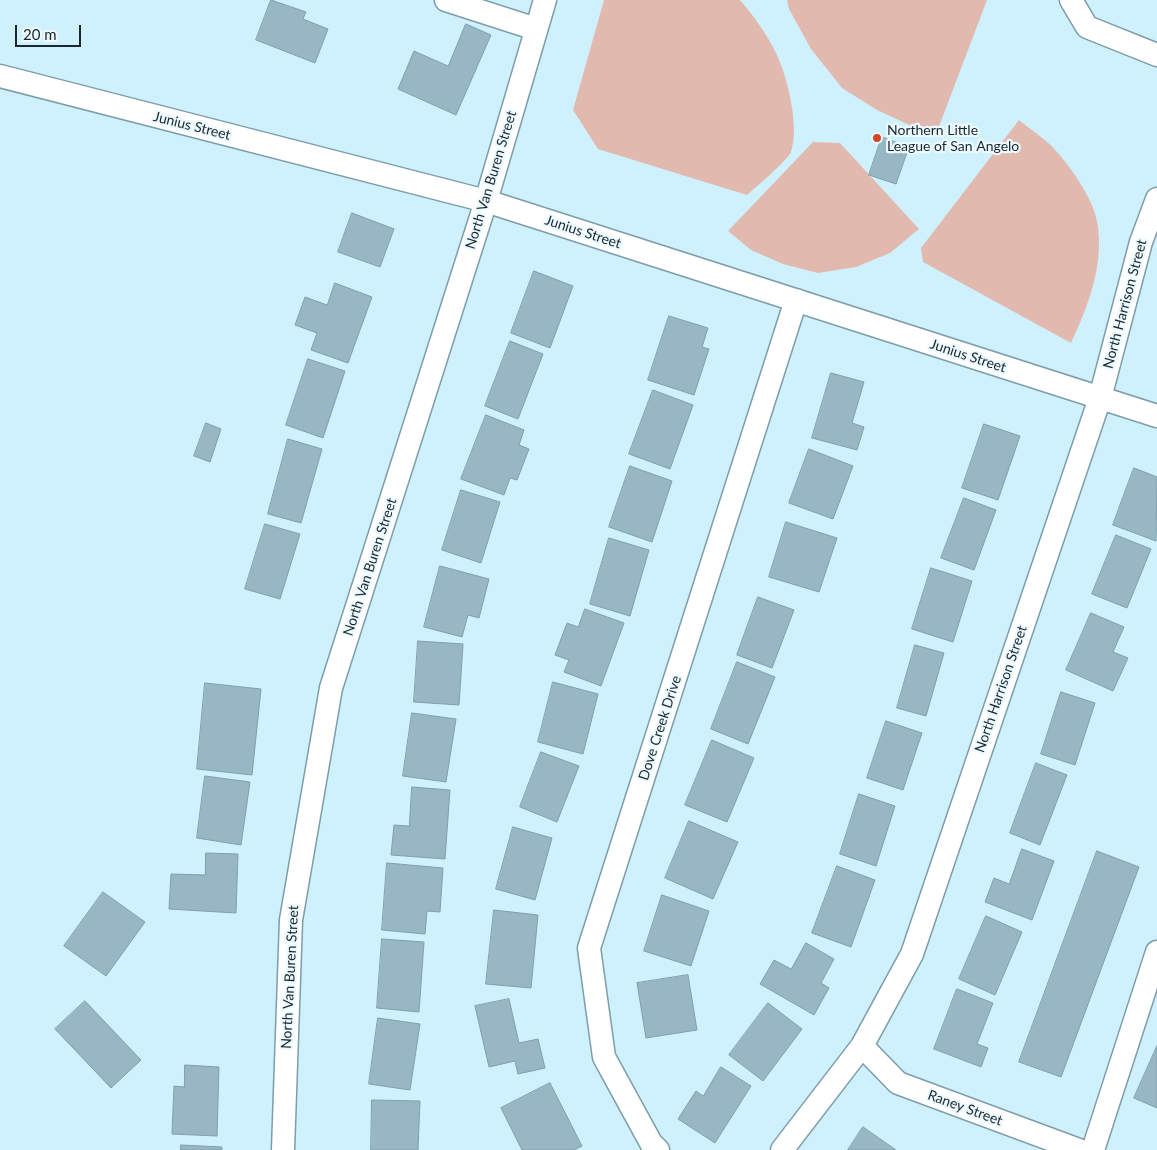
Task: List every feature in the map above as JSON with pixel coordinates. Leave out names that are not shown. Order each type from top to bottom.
[{"type":"street","points":[[446,0],[536,29]]},
{"type":"street","name":"North Van Buren Street","points":[[282,1150],[291,920],[331,688],[486,201],[545,0]]},
{"type":"street","points":[[1071,0],[1087,27],[1157,55]]},
{"type":"street","name":"Junius Street","points":[[0,76],[486,201],[1157,416]]},
{"type":"street","name":"North Harrison Street","points":[[782,1150],[862,1046],[912,954],[1100,398],[1149,244],[1157,199]]},
{"type":"street","name":"Dove Creek Drive","points":[[658,1150],[651,1143],[604,1057],[589,948],[796,300]]},
{"type":"street","points":[[1093,1150],[1157,952]]},
{"type":"street","name":"Raney Street","points":[[862,1046],[898,1083],[1079,1150]]},
{"type":"shaded area","points":[[604,0],[740,0],[771,44],[784,73],[791,101],[794,129],[789,156],[747,195],[598,149],[573,110]]},
{"type":"shaded area","points":[[787,0],[987,0],[935,137],[877,110],[842,88],[811,49],[789,9]]},
{"type":"shaded area","points":[[1019,120],[1049,143],[1057,152],[1087,194],[1095,212],[1099,237],[1097,269],[1089,299],[1071,343],[923,262],[921,248]]},
{"type":"shaded area","points":[[813,142],[840,143],[919,229],[890,253],[856,267],[818,273],[783,264],[751,250],[728,231]]},
{"type":"building","points":[[271,0],[306,12],[303,19],[328,29],[315,63],[256,40]]},
{"type":"building","points":[[466,24],[491,35],[456,115],[398,89],[414,51],[448,66]]},
{"type":"building","points":[[882,137],[909,147],[896,184],[869,175]]},
{"type":"building","points":[[352,213],[394,229],[380,267],[338,252]]},
{"type":"building","points":[[534,271],[573,286],[550,348],[511,333]]},
{"type":"building","points":[[335,283],[372,297],[348,363],[311,350],[317,333],[295,325],[305,297],[327,305]]},
{"type":"building","points":[[669,316],[708,328],[702,347],[709,349],[694,395],[648,380]]},
{"type":"building","points":[[510,341],[543,354],[518,419],[485,406]]},
{"type":"building","points":[[308,359],[345,371],[323,438],[286,425]]},
{"type":"building","points":[[831,373],[864,382],[852,423],[864,427],[857,450],[812,438]]},
{"type":"building","points":[[653,390],[693,405],[670,469],[629,454]]},
{"type":"building","points":[[486,415],[524,430],[519,445],[529,449],[517,480],[510,478],[504,495],[461,479]]},
{"type":"building","points":[[206,423],[221,429],[210,462],[194,456]]},
{"type":"building","points":[[984,424],[1020,436],[998,500],[962,488]]},
{"type":"building","points":[[288,439],[322,449],[301,523],[268,514]]},
{"type":"building","points":[[809,449],[853,466],[833,519],[789,503]]},
{"type":"building","points":[[630,466],[672,481],[652,542],[609,527]]},
{"type":"building","points":[[1134,468],[1157,477],[1156,541],[1113,525]]},
{"type":"building","points":[[461,490],[500,502],[481,563],[442,550]]},
{"type":"building","points":[[964,498],[996,510],[974,570],[941,558]]},
{"type":"building","points":[[786,522],[837,538],[819,592],[769,577]]},
{"type":"building","points":[[265,524],[300,534],[280,599],[245,589]]},
{"type":"building","points":[[1116,535],[1151,549],[1127,608],[1092,594]]},
{"type":"building","points":[[609,538],[649,550],[630,616],[590,604]]},
{"type":"building","points":[[440,566],[489,579],[479,618],[468,615],[462,637],[424,627]]},
{"type":"building","points":[[931,568],[972,581],[953,642],[912,629]]},
{"type":"building","points":[[758,597],[794,610],[772,668],[737,655]]},
{"type":"building","points":[[585,609],[624,623],[601,686],[564,672],[569,660],[555,655],[567,623],[578,627]]},
{"type":"building","points":[[1091,613],[1124,627],[1113,652],[1128,658],[1113,691],[1066,670]]},
{"type":"building","points":[[418,641],[463,644],[459,705],[414,702]]},
{"type":"building","points":[[915,645],[944,653],[926,716],[897,708]]},
{"type":"building","points":[[737,662],[775,677],[748,744],[711,729]]},
{"type":"building","points":[[553,682],[598,694],[583,754],[538,742]]},
{"type":"building","points":[[205,683],[261,689],[252,775],[197,769]]},
{"type":"building","points":[[1061,692],[1095,703],[1075,765],[1041,754]]},
{"type":"building","points":[[412,713],[456,719],[446,782],[403,776]]},
{"type":"building","points":[[886,721],[922,733],[903,790],[867,778]]},
{"type":"building","points":[[712,740],[754,758],[727,822],[685,805]]},
{"type":"building","points":[[541,752],[579,766],[557,822],[520,807]]},
{"type":"building","points":[[1036,763],[1067,775],[1040,845],[1010,833]]},
{"type":"building","points":[[205,776],[250,782],[241,845],[197,838]]},
{"type":"building","points":[[412,787],[450,790],[445,859],[391,855],[394,825],[409,826]]},
{"type":"building","points":[[859,794],[895,806],[876,866],[840,854]]},
{"type":"building","points":[[689,821],[738,842],[713,899],[665,878]]},
{"type":"building","points":[[513,827],[552,838],[535,900],[496,889]]},
{"type":"building","points":[[1022,849],[1054,861],[1032,920],[985,902],[994,878],[1009,884]]},
{"type":"building","points":[[1097,851],[1139,867],[1061,1077],[1019,1062]]},
{"type":"building","points":[[206,853],[238,854],[236,913],[169,909],[171,874],[205,875]]},
{"type":"building","points":[[387,863],[443,868],[440,912],[427,911],[425,934],[382,930]]},
{"type":"building","points":[[837,866],[875,880],[851,947],[812,933]]},
{"type":"building","points":[[103,892],[145,922],[106,976],[64,946]]},
{"type":"building","points":[[662,895],[709,911],[691,966],[644,951]]},
{"type":"building","points":[[494,910],[538,915],[531,988],[486,984]]},
{"type":"building","points":[[986,916],[1022,932],[995,995],[959,979]]},
{"type":"building","points":[[382,939],[424,942],[419,1012],[377,1008]]},
{"type":"building","points":[[806,943],[834,959],[821,983],[829,988],[814,1015],[760,984],[774,960],[791,969]]},
{"type":"building","points":[[688,975],[697,1030],[646,1038],[637,983]]},
{"type":"building","points":[[957,989],[993,1003],[977,1044],[988,1048],[981,1067],[934,1049]]},
{"type":"building","points":[[509,999],[519,1043],[538,1039],[545,1068],[518,1074],[515,1061],[489,1067],[475,1006]]},
{"type":"building","points":[[85,1001],[141,1060],[111,1088],[55,1029]]},
{"type":"building","points":[[768,1003],[802,1029],[763,1081],[729,1055]]},
{"type":"building","points":[[378,1018],[420,1024],[410,1090],[369,1084]]},
{"type":"building","points":[[1157,1046],[1157,1108],[1134,1098]]},
{"type":"building","points":[[185,1065],[219,1067],[217,1136],[172,1134],[174,1086],[184,1087]]},
{"type":"building","points":[[721,1067],[751,1086],[715,1143],[678,1119],[696,1091],[703,1096]]},
{"type":"building","points":[[550,1083],[582,1146],[574,1150],[522,1150],[501,1108]]},
{"type":"building","points":[[372,1100],[420,1101],[418,1150],[371,1150]]},
{"type":"building","points":[[863,1127],[896,1150],[848,1150]]},
{"type":"building","points":[[181,1145],[222,1147],[222,1150],[181,1150]]},
{"type":"place","name":"Northern Little League of San Angelo","points":[[877,138]]}]
